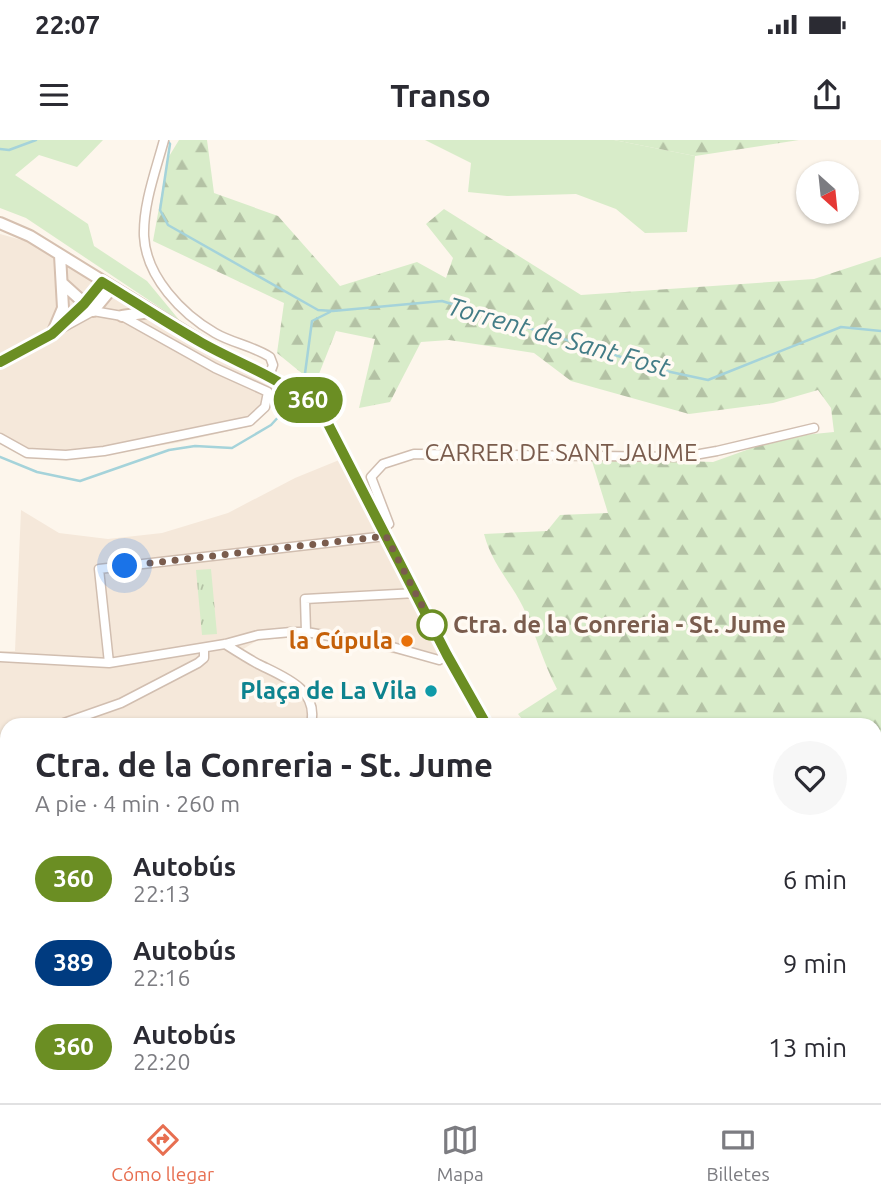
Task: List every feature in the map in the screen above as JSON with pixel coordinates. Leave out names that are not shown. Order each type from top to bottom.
[{"type":"street","points":[[164,140],[152,182],[144,231],[151,260],[169,294],[191,316],[215,333],[270,357],[273,365],[269,376]]},
{"type":"street","points":[[0,223],[30,236],[150,312],[308,400],[325,418],[447,655],[483,718]]},
{"type":"street","points":[[52,334],[63,308],[60,255]]},
{"type":"street","points":[[88,308],[102,282]]},
{"type":"street","points":[[0,438],[27,453],[66,455],[104,451],[250,421],[265,407],[268,392],[215,368],[122,316],[88,308],[62,283]]},
{"type":"street","points":[[0,362],[52,334],[112,288]]},
{"type":"street","points":[[122,316],[150,312]]},
{"type":"street","name":"CARRER DE SANT JAUME","points":[[384,532],[388,524],[371,477],[383,464],[414,454],[683,457],[814,428]]},
{"type":"street","points":[[109,663],[99,569],[384,532]]},
{"type":"street","points":[[306,632],[305,599],[416,593]]},
{"type":"street","points":[[0,657],[109,663],[204,648],[257,635],[306,632],[389,646],[439,660],[447,655]]},
{"type":"street","points":[[225,644],[299,686],[310,702],[312,718]]},
{"type":"street","points":[[78,718],[121,703],[198,663],[204,658],[204,648]]},
{"type":"shaded area","points":[[0,234],[29,242],[269,384],[273,404],[247,427],[176,443],[67,460],[26,456],[0,443]]},
{"type":"shaded area","points":[[349,456],[359,469],[446,647],[434,661],[304,637],[258,640],[240,651],[290,675],[312,692],[317,718],[0,718],[0,651],[15,651],[21,510],[59,533],[108,539],[162,533],[228,513],[295,478]]},
{"type":"green space","points":[[0,140],[103,140],[77,167],[39,155],[15,175],[88,224],[94,246],[147,281],[180,321],[26,218],[0,208]]},
{"type":"green space","points":[[179,140],[207,140],[214,193],[278,216],[340,286],[417,262],[446,278],[453,258],[426,224],[444,209],[581,295],[814,279],[881,257],[881,718],[521,718],[518,714],[557,689],[523,607],[496,563],[484,534],[547,531],[560,515],[608,513],[591,458],[713,462],[783,437],[834,432],[831,408],[818,390],[773,403],[689,414],[571,381],[534,353],[449,340],[421,342],[390,402],[359,408],[375,339],[336,331],[315,384],[277,353],[284,303],[153,241],[168,158]]},
{"type":"green space","points":[[425,140],[614,140],[695,156],[687,232],[645,233],[616,209],[576,194],[507,196],[468,192],[471,163]]},
{"type":"green space","points":[[614,140],[799,140],[695,156]]},
{"type":"green space","points":[[211,569],[217,634],[202,635],[196,570]]},
{"type":"waterway","name":"Torrent de Sant Fost","points":[[0,149],[9,150],[36,140]]},
{"type":"waterway","name":"Torrent de Sant Fost","points":[[167,140],[170,144],[160,210],[168,225],[318,310],[442,301],[666,371],[708,380],[841,327],[881,331]]},
{"type":"waterway","points":[[304,381],[312,321],[330,312]]},
{"type":"waterway","points":[[0,457],[37,472],[80,481],[169,450],[195,446],[232,448],[271,425],[293,401]]},
{"type":"bus line","name":"360","points":[[0,362],[52,334],[84,304],[102,282],[163,320],[308,400],[325,418],[447,655],[483,718]]},
{"type":"place","name":"Ctra. de la Conreria - St. Jume","points":[[432,625]]},
{"type":"place","name":"la Cúpula","points":[[407,641]]},
{"type":"place","name":"Plaça de La Vila","points":[[431,691]]},
{"type":"route","points":[[125,566],[386,536],[432,625]]}]
